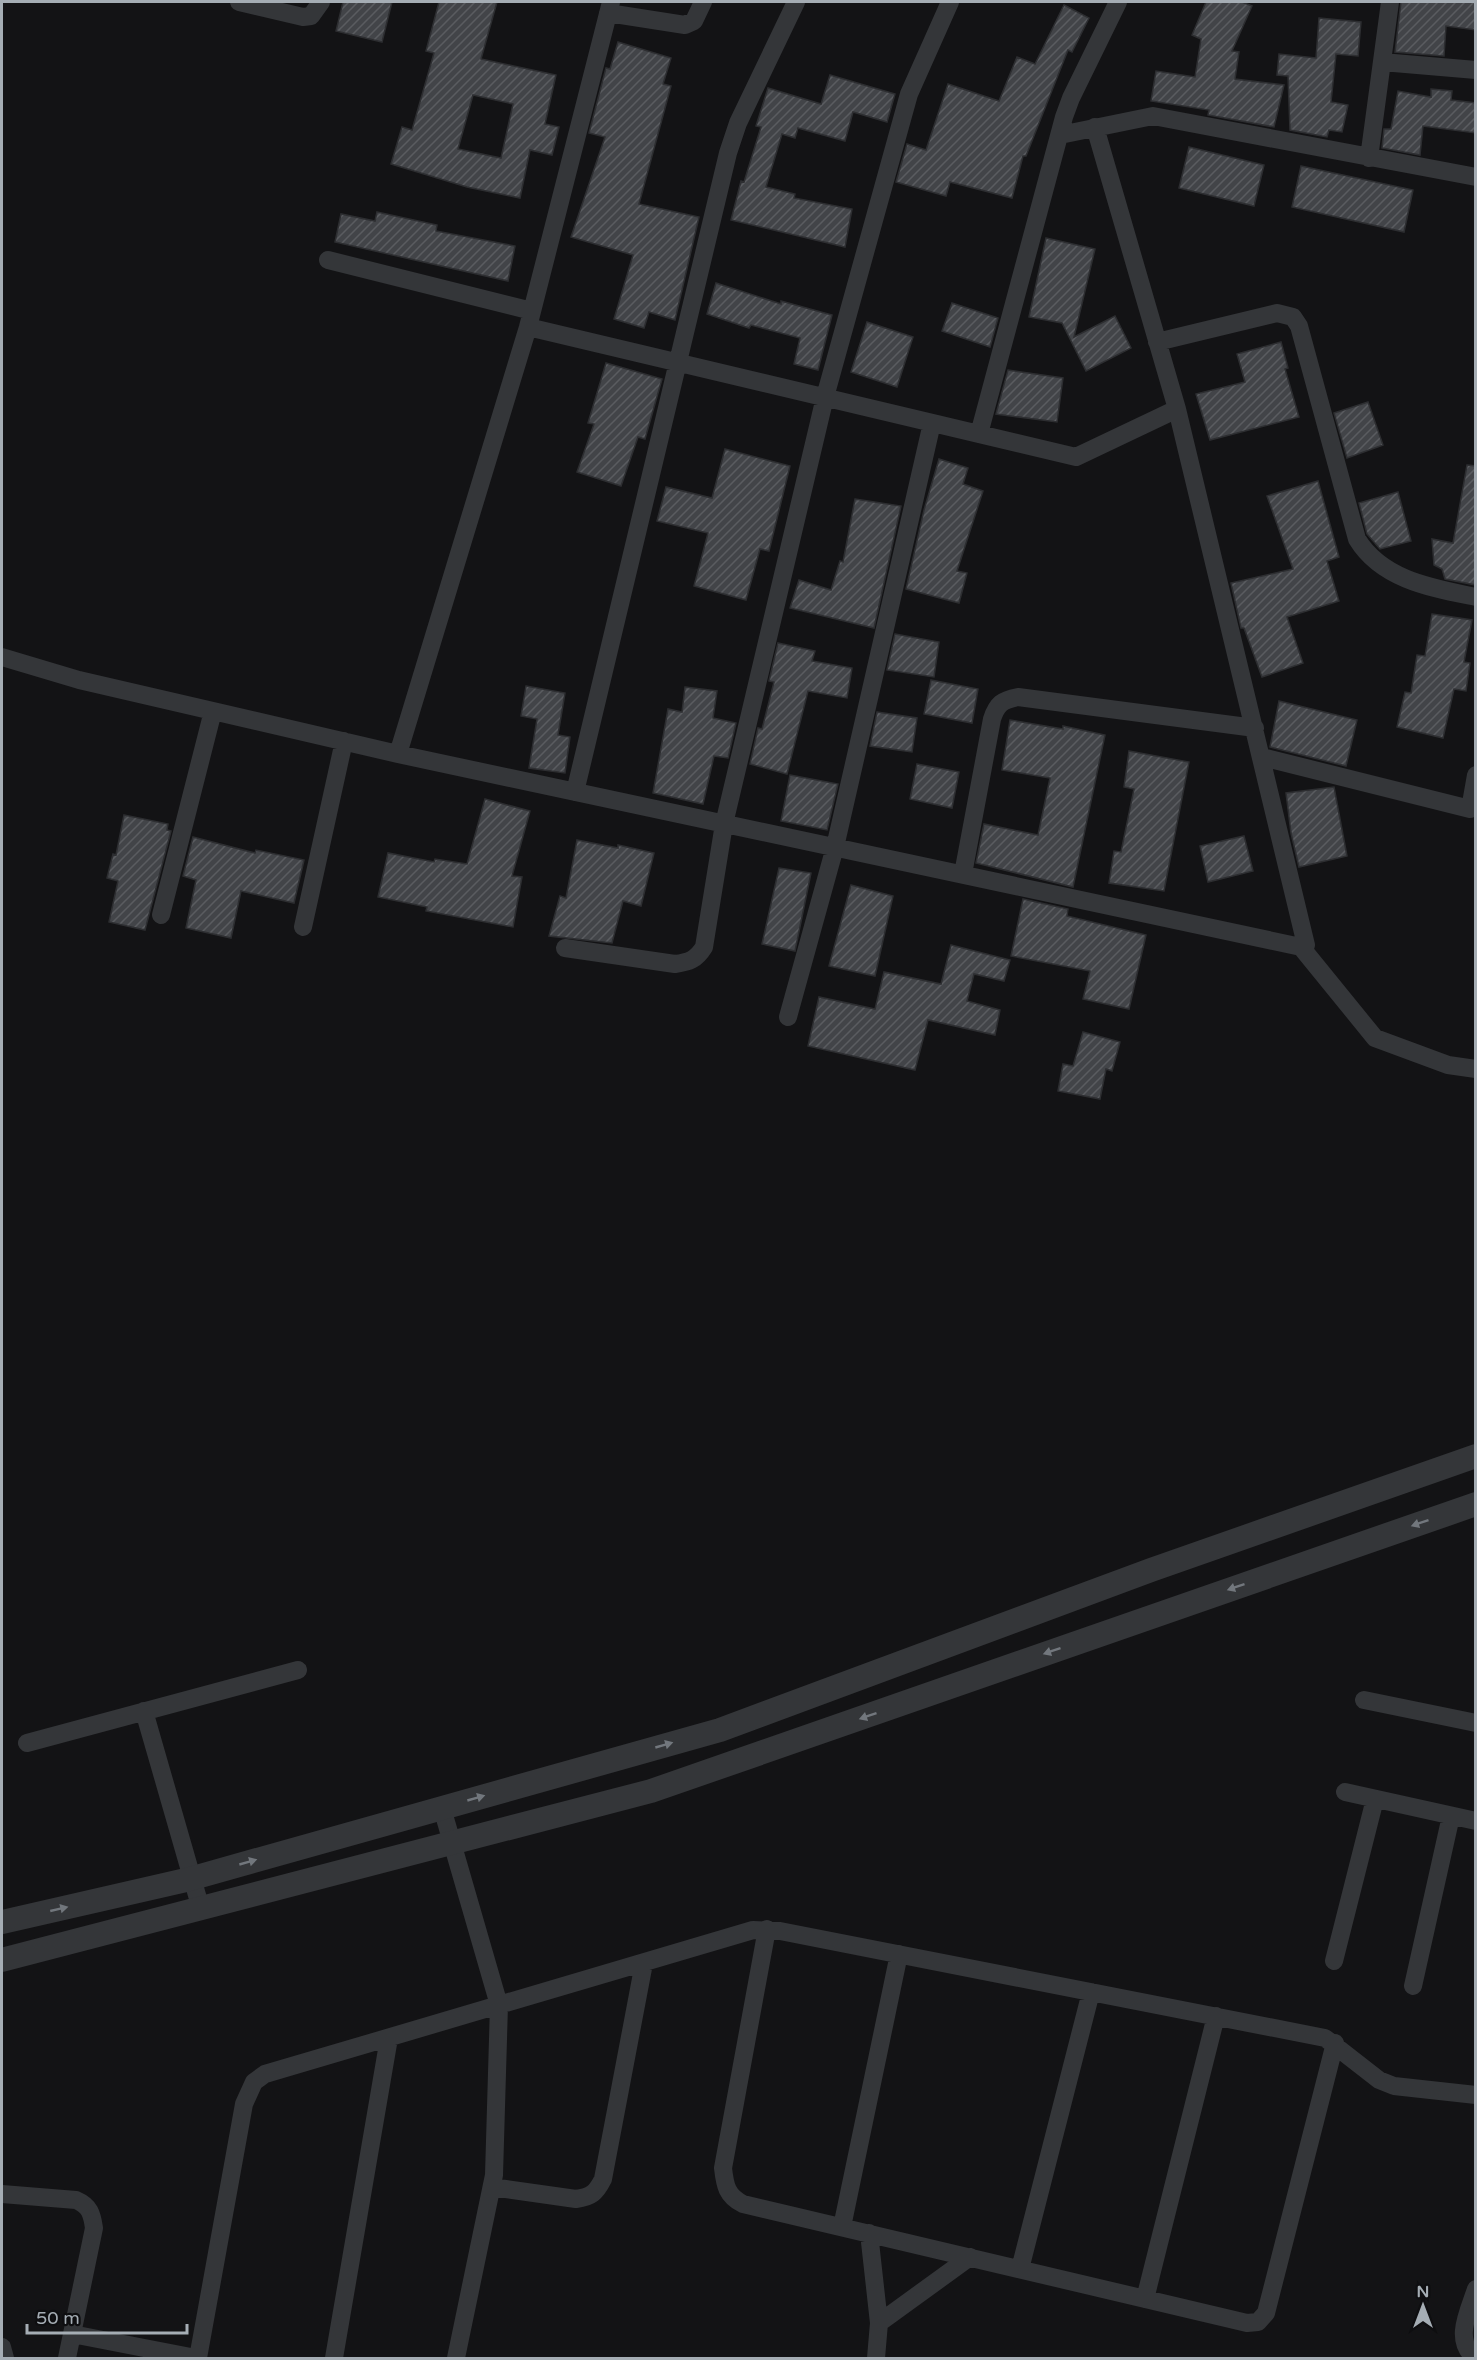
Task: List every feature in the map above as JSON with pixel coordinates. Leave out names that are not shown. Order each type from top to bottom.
[{"type":"street","points":[[239,2],[303,18],[311,16],[318,10],[321,2]]},
{"type":"street","points":[[398,754],[530,319],[610,7],[685,25],[694,21],[704,2]]},
{"type":"street","points":[[575,792],[680,363],[732,136],[796,2]]},
{"type":"street","points":[[565,948],[675,964],[689,962],[698,956],[704,947],[724,824],[825,398],[909,94],[950,2]]},
{"type":"street","points":[[979,434],[1071,98],[1118,2]]},
{"type":"street","points":[[1369,158],[1390,2]]},
{"type":"street","points":[[1382,62],[1476,70]]},
{"type":"street","points":[[1060,135],[1153,116],[1476,177]]},
{"type":"street","points":[[1095,127],[1177,409],[1306,945],[1301,947]]},
{"type":"street","points":[[328,260],[680,363],[1076,457],[1177,409]]},
{"type":"street","points":[[1157,342],[1277,313],[1293,317],[1299,326],[1357,539],[1366,554],[1420,585],[1476,597]]},
{"type":"street","points":[[788,1017],[835,847],[932,423]]},
{"type":"street","points":[[2,657],[79,680],[398,754],[1301,947],[1375,1038],[1463,1067]]},
{"type":"street","points":[[963,874],[992,719],[997,706],[1005,699],[1018,697],[1255,728]]},
{"type":"street","points":[[160,915],[213,711]]},
{"type":"street","points":[[303,927],[344,741]]},
{"type":"street","points":[[1262,758],[1470,809],[1476,775]]},
{"type":"street","points":[[2,1922],[192,1878],[720,1730],[1151,1570],[1476,1455]]},
{"type":"street","points":[[2,1960],[651,1791],[1476,1504]]},
{"type":"street","points":[[27,1743],[298,1670]]},
{"type":"street","points":[[878,1671],[894,1706]]},
{"type":"street","points":[[1364,1700],[1476,1723]]},
{"type":"street","points":[[144,1711],[201,1909]]},
{"type":"street","points":[[1345,1792],[1476,1821]]},
{"type":"street","points":[[1334,1961],[1375,1799]]},
{"type":"street","points":[[442,1808],[499,2005],[496,2149],[492,2187],[456,2358]]},
{"type":"street","points":[[1413,1986],[1451,1815]]},
{"type":"street","points":[[767,1929],[723,2168],[725,2186],[732,2198],[743,2204],[1247,2323],[1258,2322],[1266,2313],[1335,2043]]},
{"type":"street","points":[[72,2334],[197,2358],[247,2092],[254,2082],[265,2074],[753,1930],[767,1929],[1325,2038],[1335,2043],[1363,2070],[1394,2086],[1476,2095]]},
{"type":"street","points":[[842,2228],[899,1954]]},
{"type":"street","points":[[492,2187],[576,2199],[588,2197],[597,2191],[603,2180],[644,1963]]},
{"type":"street","points":[[1020,2269],[1091,1992]]},
{"type":"street","points":[[1145,2299],[1216,2016]]},
{"type":"street","points":[[334,2358],[389,2038]]},
{"type":"street","points":[[2,2194],[76,2200],[87,2205],[93,2216],[94,2228],[67,2358]]},
{"type":"street","points":[[869,2234],[879,2323],[876,2358]]},
{"type":"street","points":[[879,2323],[970,2257]]},
{"type":"street","points":[[1475,2358],[1464,2344],[1463,2333],[1476,2289]]},
{"type":"street","points":[[2,2347],[5,2358]]},
{"type":"building","points":[[343,2],[392,2],[382,42],[336,31]]},
{"type":"building","points":[[439,2],[497,2],[481,59],[556,75],[545,124],[559,127],[552,155],[530,150],[520,198],[467,187],[391,164],[402,127],[412,130],[434,53],[426,51]],"holes":[[[473,95],[513,104],[501,158],[458,149]]]},
{"type":"building","points":[[1206,2],[1242,2],[1252,6],[1232,51],[1239,52],[1235,79],[1284,85],[1274,127],[1208,115],[1209,110],[1151,101],[1156,71],[1195,77],[1201,39],[1192,35]]},
{"type":"building","points":[[1401,2],[1476,2],[1476,30],[1446,26],[1444,56],[1395,52]]},
{"type":"building","points":[[1064,5],[1089,18],[1072,52],[1068,50],[1026,156],[1023,156],[1012,198],[950,182],[946,196],[896,182],[907,144],[926,150],[948,84],[999,101],[1017,57],[1035,64]]},
{"type":"building","points":[[1319,18],[1361,22],[1358,56],[1336,54],[1331,102],[1348,105],[1342,132],[1329,130],[1327,137],[1290,130],[1288,76],[1277,75],[1279,54],[1316,58]]},
{"type":"building","points":[[618,42],[671,58],[663,84],[671,86],[639,204],[699,217],[675,320],[649,312],[644,328],[614,319],[633,255],[571,237],[605,137],[589,133],[606,68],[610,69]]},
{"type":"building","points":[[830,75],[895,94],[887,122],[853,112],[845,141],[798,128],[795,138],[782,134],[766,187],[795,194],[794,198],[852,209],[845,247],[731,220],[741,181],[744,182],[761,127],[756,126],[768,88],[821,104]]},
{"type":"building","points":[[1431,89],[1452,91],[1451,100],[1476,103],[1476,133],[1423,126],[1420,155],[1382,148],[1384,129],[1391,129],[1398,91],[1431,97]]},
{"type":"building","points":[[1189,147],[1264,165],[1254,206],[1179,188]]},
{"type":"building","points":[[1301,166],[1413,190],[1404,232],[1292,207]]},
{"type":"building","points":[[377,212],[437,225],[436,231],[515,246],[508,281],[335,242],[341,214],[375,221]]},
{"type":"building","points":[[1046,238],[1095,249],[1074,337],[1115,316],[1131,348],[1086,371],[1062,323],[1029,317]]},
{"type":"building","points":[[716,283],[781,304],[781,301],[832,315],[818,370],[794,364],[800,338],[751,325],[749,328],[707,314]]},
{"type":"building","points":[[952,303],[998,318],[990,347],[942,331]]},
{"type":"building","points":[[867,322],[913,337],[897,387],[851,372]]},
{"type":"building","points":[[1281,342],[1288,368],[1285,369],[1299,417],[1210,440],[1196,394],[1245,382],[1237,354]]},
{"type":"building","points":[[606,363],[662,379],[645,439],[638,437],[621,486],[577,472],[594,424],[588,423]]},
{"type":"building","points":[[1008,370],[1063,378],[1057,422],[996,414]]},
{"type":"building","points":[[1368,402],[1383,445],[1347,458],[1334,413]]},
{"type":"building","points":[[725,449],[790,466],[769,551],[760,549],[746,600],[694,586],[708,533],[657,521],[666,487],[712,498]]},
{"type":"building","points":[[939,459],[968,468],[963,484],[983,491],[957,571],[967,573],[959,603],[906,589],[924,510]]},
{"type":"building","points":[[1467,465],[1476,466],[1476,585],[1445,579],[1442,569],[1434,565],[1432,539],[1453,543]]},
{"type":"building","points":[[1318,481],[1339,557],[1327,561],[1339,601],[1287,617],[1303,663],[1262,677],[1244,628],[1241,628],[1231,583],[1293,569],[1267,496]]},
{"type":"building","points":[[1398,492],[1411,541],[1380,549],[1367,534],[1359,503]]},
{"type":"building","points":[[855,499],[901,506],[874,628],[790,608],[799,580],[831,590],[840,561],[843,562]]},
{"type":"building","points":[[1432,614],[1472,620],[1464,662],[1470,663],[1466,691],[1454,689],[1443,738],[1397,727],[1405,692],[1411,693],[1417,655],[1425,656]]},
{"type":"building","points":[[895,634],[939,642],[934,677],[887,670]]},
{"type":"building","points":[[778,643],[815,651],[812,661],[852,668],[847,698],[808,691],[787,774],[750,764],[758,728],[762,729],[774,682],[769,681]]},
{"type":"building","points":[[931,680],[978,689],[972,723],[924,714]]},
{"type":"building","points":[[526,686],[565,693],[558,735],[570,737],[565,773],[529,768],[537,719],[521,716]]},
{"type":"building","points":[[685,687],[717,691],[713,718],[736,723],[728,758],[714,756],[703,804],[653,793],[668,709],[682,712]]},
{"type":"building","points":[[1279,701],[1357,720],[1346,766],[1270,747]]},
{"type":"building","points":[[877,712],[917,718],[912,752],[870,746]]},
{"type":"building","points":[[1010,720],[1063,729],[1063,726],[1105,735],[1073,887],[976,863],[984,824],[1038,835],[1050,778],[1002,770]]},
{"type":"building","points":[[1129,751],[1189,762],[1164,891],[1109,883],[1114,851],[1121,852],[1134,789],[1124,787]]},
{"type":"building","points":[[917,764],[959,772],[952,808],[910,799]]},
{"type":"building","points":[[790,775],[838,784],[827,830],[781,821]]},
{"type":"building","points":[[1334,787],[1347,856],[1299,867],[1291,833],[1286,793]]},
{"type":"building","points":[[485,799],[530,811],[512,876],[522,877],[513,927],[426,911],[427,907],[378,897],[388,853],[434,862],[435,859],[467,864]]},
{"type":"building","points":[[124,815],[168,824],[167,830],[171,831],[145,930],[109,922],[118,881],[107,878],[113,854],[116,855]]},
{"type":"building","points":[[1244,836],[1253,871],[1208,882],[1200,846]]},
{"type":"building","points":[[193,837],[255,853],[256,850],[304,860],[294,903],[241,891],[231,938],[186,928],[196,880],[183,876]]},
{"type":"building","points":[[577,840],[618,848],[618,845],[654,853],[641,906],[623,901],[612,943],[549,936],[560,896],[566,898]]},
{"type":"building","points":[[779,868],[811,873],[795,951],[762,944]]},
{"type":"building","points":[[851,885],[893,896],[875,976],[829,966]]},
{"type":"building","points":[[1023,899],[1068,909],[1067,916],[1146,935],[1129,1009],[1083,999],[1090,971],[1011,956]]},
{"type":"building","points":[[951,945],[1010,960],[1004,981],[974,974],[967,1001],[1000,1010],[995,1035],[928,1020],[915,1070],[808,1046],[819,997],[875,1009],[884,972],[941,984]]},
{"type":"building","points":[[1083,1032],[1120,1042],[1112,1071],[1106,1069],[1100,1099],[1058,1091],[1063,1064],[1073,1066]]}]
